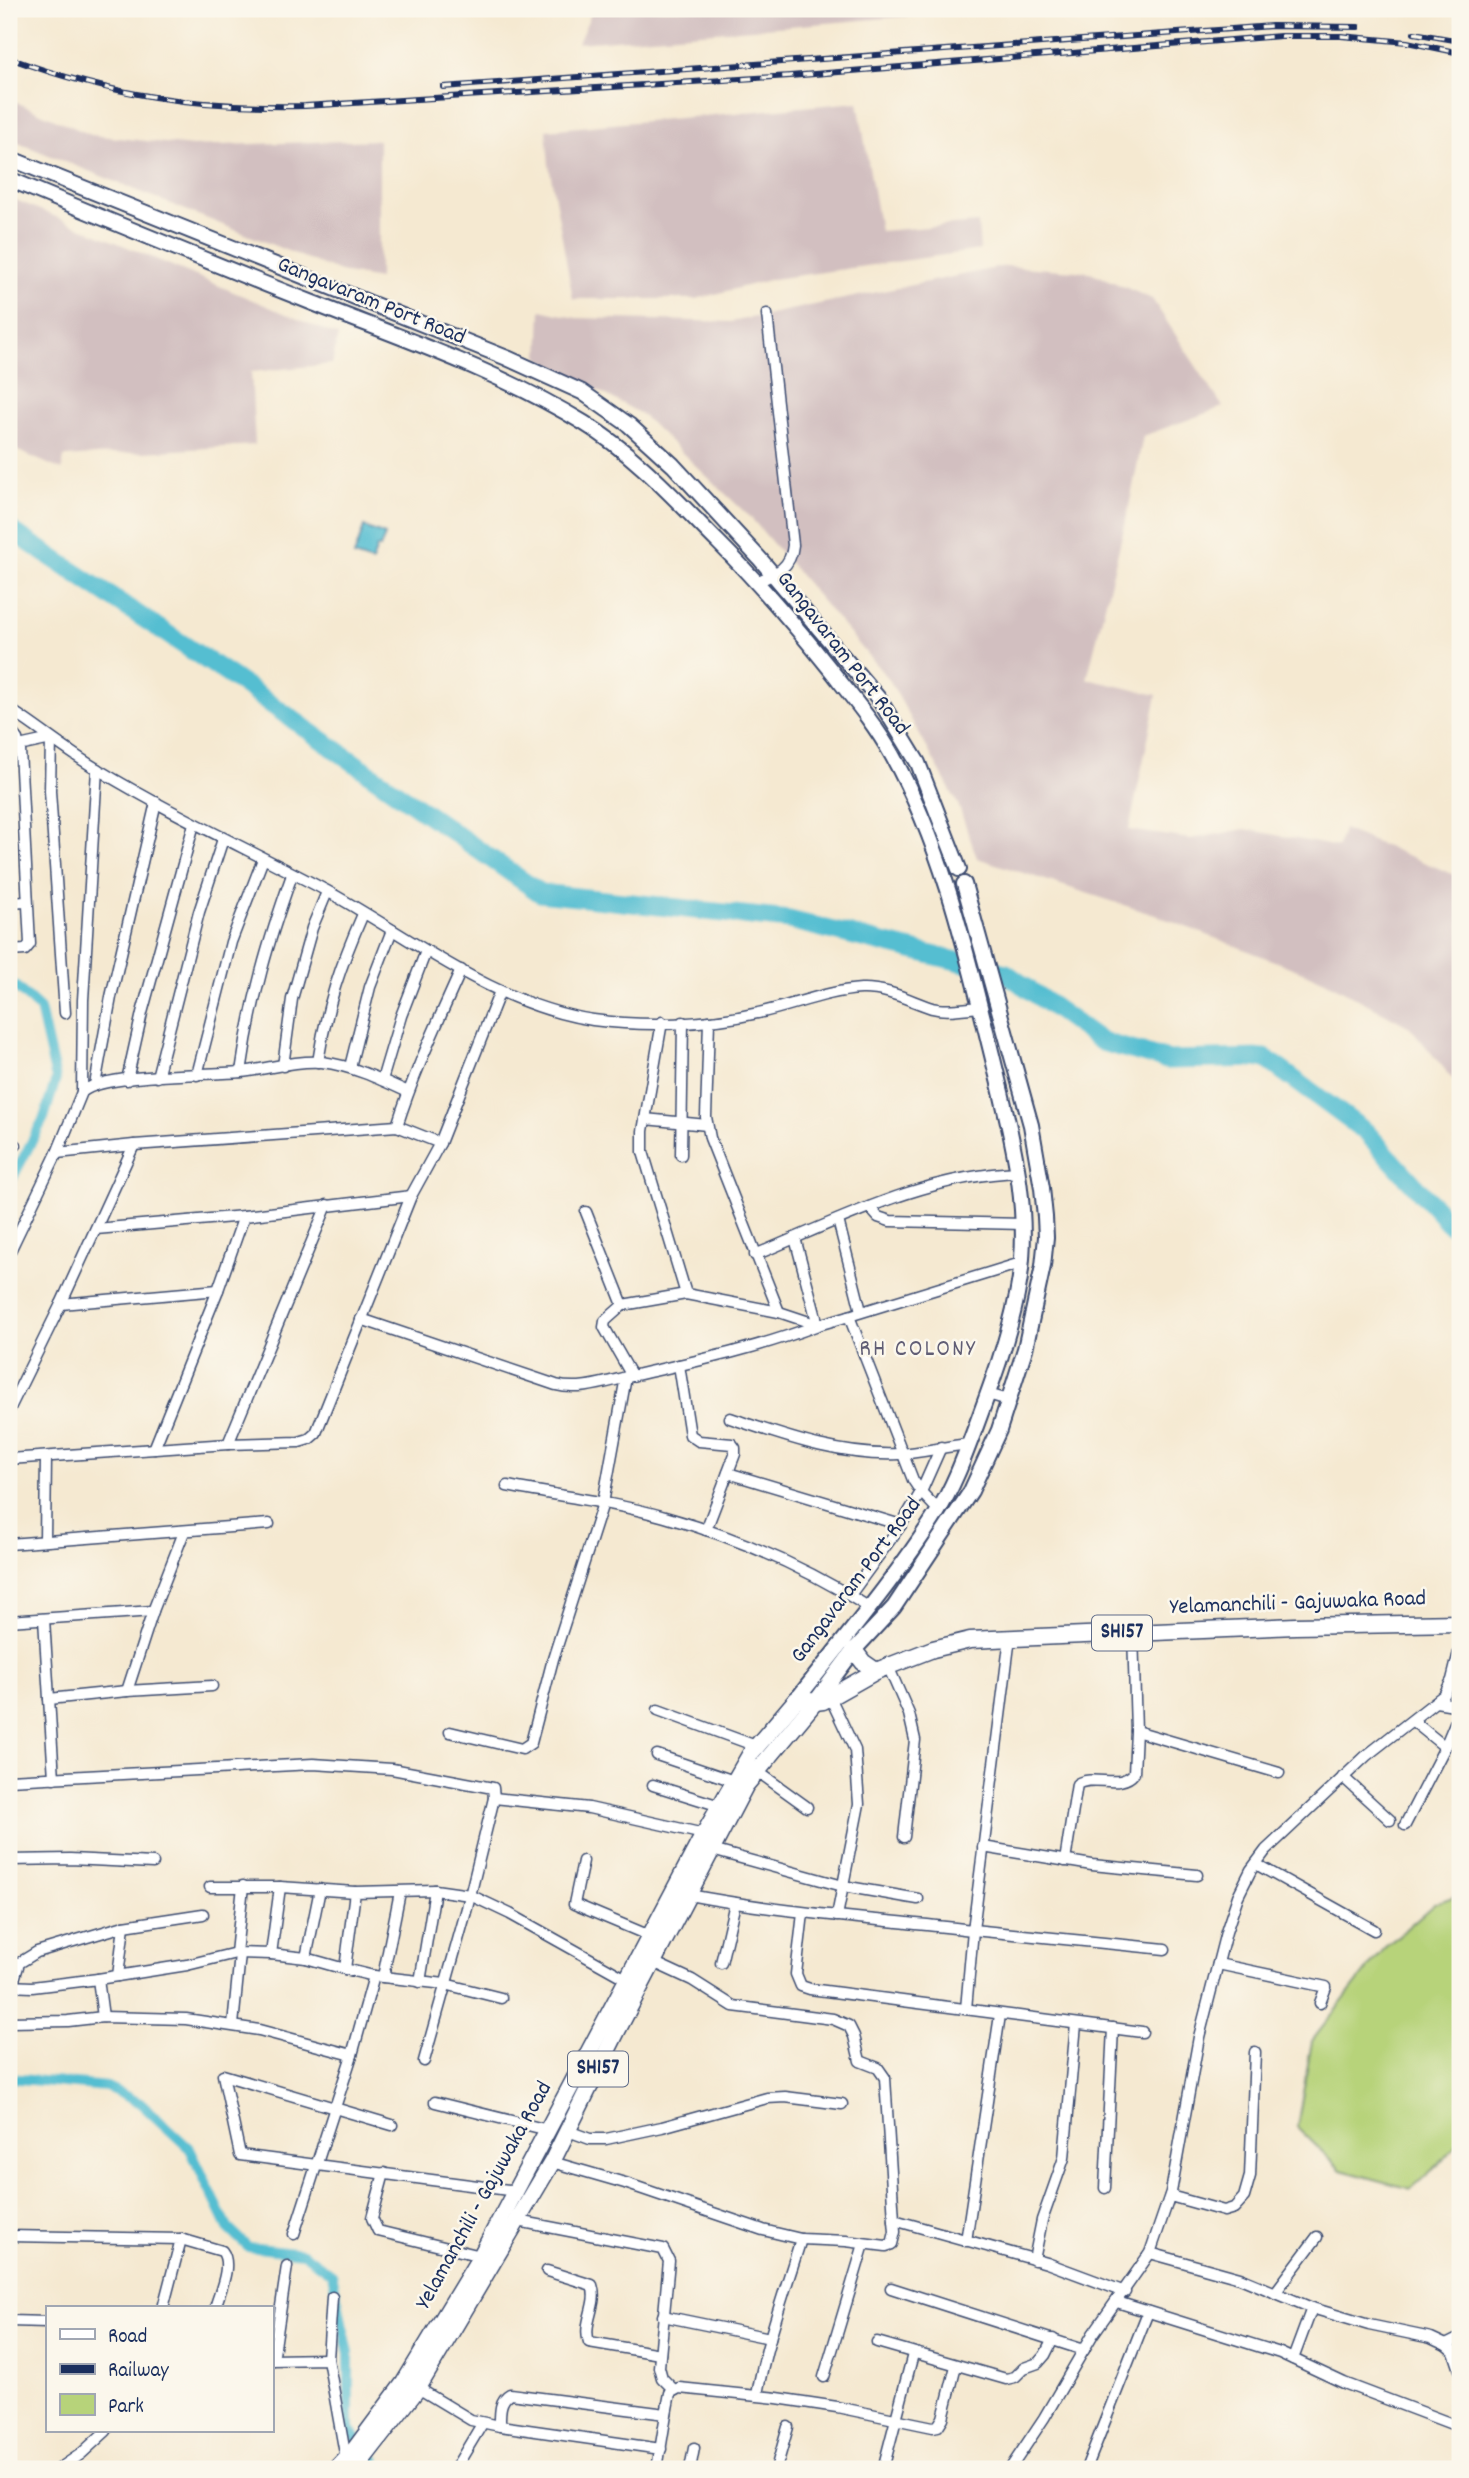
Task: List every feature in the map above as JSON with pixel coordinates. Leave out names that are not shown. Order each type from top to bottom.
[{"type":"main road","name":"Yelamanchili - Gajuwaka Road","points":[[400,2401],[418,2388],[552,2162],[745,1786],[822,1700],[882,1669],[933,1649],[970,1640],[1295,1626],[1460,1623]]},
{"type":"main road","points":[[854,1650],[863,1662],[882,1669]]},
{"type":"main road","points":[[797,1699],[822,1700]]},
{"type":"main road","name":"Yelamanchili - Gajuwaka Road","points":[[350,2463],[400,2401],[481,2256],[734,1781],[756,1746],[797,1699]]},
{"type":"street","name":"Gangavaram Port Road","points":[[9,158],[507,358],[582,393],[629,425],[673,465],[774,575],[879,699],[908,744],[928,786],[961,876],[996,996],[1031,1125],[1042,1188],[1046,1237],[1035,1306],[1009,1400],[986,1462],[966,1499],[894,1607],[854,1650],[822,1700]]},
{"type":"street","name":"Gangavaram Port Road","points":[[9,179],[228,270],[485,371],[587,424],[659,482],[758,581],[869,718],[909,790],[946,883],[979,1003],[1012,1172],[1021,1263],[1019,1289],[1006,1346],[969,1444],[939,1511],[870,1608],[797,1699]]},
{"type":"street","points":[[758,581],[774,575],[788,562],[793,545],[767,314]]},
{"type":"street","points":[[9,709],[97,769],[194,824],[327,892],[426,951],[521,1000],[593,1020],[662,1023],[746,1016],[829,994],[864,989],[893,992],[941,1009],[956,1009],[979,1003]]},
{"type":"street","points":[[9,729],[19,746],[29,948],[9,951]]},
{"type":"street","points":[[19,746],[51,739]]},
{"type":"street","points":[[51,739],[50,791],[65,1013]]},
{"type":"street","points":[[9,1253],[57,1153],[82,1092],[83,1000],[97,769]]},
{"type":"street","points":[[95,1085],[111,997],[156,802]]},
{"type":"street","points":[[127,1080],[142,1013],[194,824]]},
{"type":"street","points":[[157,1077],[199,912],[223,839]]},
{"type":"street","points":[[197,1075],[231,943],[263,859]]},
{"type":"street","points":[[242,1072],[248,1023],[266,948],[292,874]]},
{"type":"street","points":[[283,1066],[292,999],[312,928],[327,892]]},
{"type":"street","points":[[9,903],[26,902]]},
{"type":"street","points":[[318,1062],[329,1000],[363,914]]},
{"type":"street","points":[[350,1067],[370,987],[392,930]]},
{"type":"street","points":[[382,1080],[401,1016],[426,951]]},
{"type":"street","points":[[397,1126],[408,1092],[461,970]]},
{"type":"street","points":[[9,1459],[228,1444],[299,1442],[316,1433],[411,1196],[439,1143],[502,992]]},
{"type":"street","points":[[709,1021],[707,1125],[779,1312]]},
{"type":"street","points":[[681,1154],[683,1022]]},
{"type":"street","points":[[662,1023],[645,1119],[643,1152],[686,1294]]},
{"type":"street","points":[[82,1092],[95,1085],[127,1080],[242,1072],[318,1062],[350,1067],[408,1092]]},
{"type":"street","points":[[645,1119],[707,1125]]},
{"type":"street","points":[[57,1153],[397,1126],[439,1143]]},
{"type":"street","points":[[9,1410],[134,1145]]},
{"type":"street","points":[[755,1255],[869,1207],[944,1181],[1012,1172]]},
{"type":"street","points":[[96,1229],[244,1216],[411,1196]]},
{"type":"street","points":[[228,1444],[327,1205]]},
{"type":"street","points":[[869,1207],[878,1217],[890,1221],[1018,1224]]},
{"type":"street","points":[[586,1212],[623,1305]]},
{"type":"street","points":[[154,1449],[218,1290],[244,1216]]},
{"type":"street","points":[[838,1220],[862,1311]]},
{"type":"street","points":[[795,1238],[818,1325]]},
{"type":"street","points":[[361,1319],[566,1388],[629,1377],[786,1338],[849,1315],[1021,1263]]},
{"type":"street","points":[[61,1304],[218,1290]]},
{"type":"street","points":[[450,1732],[522,1749],[531,1743],[553,1659],[603,1503],[629,1377],[604,1328],[605,1321],[623,1305],[686,1294],[779,1312],[818,1325]]},
{"type":"street","points":[[849,1315],[901,1454],[920,1492],[939,1511]]},
{"type":"street","points":[[679,1365],[690,1435],[699,1441],[734,1446],[735,1454],[706,1530]]},
{"type":"street","points":[[988,1394],[1009,1400]]},
{"type":"street","points":[[730,1418],[824,1446],[854,1451],[901,1454],[969,1444]]},
{"type":"street","points":[[850,1595],[901,1525],[941,1447]]},
{"type":"street","points":[[45,1541],[46,1457]]},
{"type":"street","points":[[728,1474],[901,1525]]},
{"type":"street","points":[[507,1486],[663,1516],[706,1530],[759,1550],[850,1595],[870,1608]]},
{"type":"street","points":[[9,1544],[269,1524]]},
{"type":"street","points":[[127,1691],[153,1611],[184,1532]]},
{"type":"street","points":[[9,1621],[153,1611]]},
{"type":"street","points":[[44,1619],[54,1778]]},
{"type":"street","points":[[1065,1861],[1077,1784],[1080,1781],[1095,1780],[1124,1781],[1131,1777],[1136,1766],[1133,1632]]},
{"type":"street","points":[[965,2010],[1010,1637]]},
{"type":"street","points":[[1010,2469],[1084,2350],[1150,2253],[1170,2196],[1199,2037],[1238,1896],[1266,1850],[1367,1756],[1444,1695],[1452,1680],[1460,1648]]},
{"type":"street","points":[[882,1669],[909,1714],[915,1740],[904,1836]]},
{"type":"street","points":[[49,1699],[212,1686]]},
{"type":"street","points":[[822,1700],[855,1750],[859,1804],[837,1916]]},
{"type":"street","points":[[1405,1825],[1445,1747],[1460,1709],[1436,1702]]},
{"type":"street","points":[[658,1710],[756,1746]]},
{"type":"street","points":[[1413,1721],[1445,1747]]},
{"type":"street","points":[[1136,1731],[1279,1773]]},
{"type":"street","points":[[657,1755],[734,1781]]},
{"type":"street","points":[[9,1780],[190,1769],[338,1764],[392,1769],[488,1786],[494,1790],[495,1798],[470,1895],[424,2061]]},
{"type":"street","points":[[757,1771],[807,1807]]},
{"type":"street","points":[[1343,1777],[1390,1820]]},
{"type":"street","points":[[653,1785],[720,1806]]},
{"type":"street","points":[[495,1798],[589,1808],[704,1834]]},
{"type":"street","points":[[983,1847],[1065,1861],[1197,1875]]},
{"type":"street","points":[[712,1850],[843,1886],[918,1899]]},
{"type":"street","points":[[9,1860],[70,1859],[152,1863]]},
{"type":"street","points":[[583,1861],[574,1904],[650,1936]]},
{"type":"street","points":[[1256,1864],[1374,1930]]},
{"type":"street","points":[[233,2025],[243,1886]]},
{"type":"street","points":[[210,1887],[280,1887],[355,1892],[435,1890],[470,1895],[510,1914],[628,1980]]},
{"type":"street","points":[[271,1954],[280,1887]]},
{"type":"street","points":[[306,1958],[320,1889]]},
{"type":"street","points":[[420,1982],[435,1890]]},
{"type":"street","points":[[345,1969],[355,1892]]},
{"type":"street","points":[[294,2234],[378,1976],[401,1892]]},
{"type":"street","points":[[689,1895],[803,1913],[1165,1949]]},
{"type":"street","points":[[721,1963],[735,1903]]},
{"type":"street","points":[[803,1913],[796,1974],[801,1986],[886,2000],[1142,2032]]},
{"type":"street","points":[[204,1914],[124,1926],[37,1952],[19,1963],[10,1986],[32,1987],[98,1979],[238,1954],[271,1954],[306,1958],[378,1976],[445,1984],[501,1998]]},
{"type":"street","points":[[118,1976],[124,1926]]},
{"type":"street","points":[[552,2162],[625,2183],[763,2230],[802,2239],[886,2246],[892,2244],[895,2232],[885,2078],[878,2068],[860,2061],[855,2036],[849,2026],[833,2019],[746,2010],[733,2006],[691,1980],[653,1962]]},
{"type":"street","points":[[1218,1964],[1326,1987],[1320,2003]]},
{"type":"street","points":[[98,1979],[103,2017]]},
{"type":"street","points":[[966,2241],[1000,2015]]},
{"type":"street","points":[[9,2022],[68,2021],[103,2017],[186,2019],[233,2025],[352,2055]]},
{"type":"street","points":[[1034,2260],[1048,2201],[1064,2158],[1076,2024]]},
{"type":"street","points":[[1105,2188],[1113,2028]]},
{"type":"street","points":[[1170,2196],[1224,2211],[1234,2208],[1244,2197],[1250,2176],[1255,2052]]},
{"type":"street","points":[[393,2125],[223,2075],[240,2155],[516,2191]]},
{"type":"street","points":[[568,2131],[590,2139],[606,2139],[662,2127],[768,2098],[785,2097],[842,2104]]},
{"type":"street","points":[[435,2102],[548,2130]]},
{"type":"street","points":[[384,2174],[372,2218],[377,2231],[481,2256]]},
{"type":"street","points":[[894,2220],[1034,2260],[1125,2292]]},
{"type":"street","points":[[518,2221],[663,2249],[669,2261],[659,2374],[674,2390]]},
{"type":"street","points":[[9,2236],[181,2239],[222,2251],[227,2256],[227,2264],[216,2306]]},
{"type":"street","points":[[1275,2293],[1317,2236]]},
{"type":"street","points":[[164,2306],[181,2239]]},
{"type":"street","points":[[757,2395],[770,2338],[802,2239]]},
{"type":"street","points":[[824,2377],[864,2244]]},
{"type":"street","points":[[1150,2253],[1219,2272],[1312,2308],[1369,2325],[1431,2338],[1454,2352],[1460,2370]]},
{"type":"street","points":[[273,2354],[287,2266]]},
{"type":"street","points":[[547,2271],[592,2285],[594,2294],[587,2329],[589,2342],[660,2354]]},
{"type":"street","points":[[891,2288],[1084,2350]]},
{"type":"street","points":[[332,2297],[328,2359],[350,2463]]},
{"type":"street","points":[[1117,2302],[1293,2359],[1343,2384],[1460,2427]]},
{"type":"street","points":[[1293,2359],[1312,2308]]},
{"type":"street","points":[[1086,2469],[1148,2312]]},
{"type":"street","points":[[663,2316],[770,2338]]},
{"type":"street","points":[[9,2321],[46,2322]]},
{"type":"street","points":[[877,2342],[998,2378],[1011,2379],[1024,2368],[1042,2359],[1053,2339]]},
{"type":"street","points":[[1446,2345],[1459,2339]]},
{"type":"street","points":[[883,2469],[913,2354]]},
{"type":"street","points":[[273,2360],[328,2359]]},
{"type":"street","points":[[657,2469],[668,2400],[674,2390],[688,2388],[757,2395],[837,2407],[927,2427],[938,2426],[943,2418],[956,2366]]},
{"type":"street","points":[[418,2388],[482,2424],[661,2449]]},
{"type":"street","points":[[500,2426],[505,2397],[517,2393],[666,2414]]},
{"type":"street","points":[[455,2469],[482,2424]]},
{"type":"street","points":[[776,2469],[788,2427]]},
{"type":"street","points":[[59,2469],[81,2454],[105,2432]]},
{"type":"street","points":[[690,2469],[694,2448]]},
{"type":"shaded area","points":[[593,9],[998,9],[578,43]]},
{"type":"shaded area","points":[[9,99],[91,135],[192,146],[379,140],[379,279],[340,272],[9,139]]},
{"type":"shaded area","points":[[858,102],[880,231],[978,223],[980,250],[773,279],[696,299],[573,299],[549,165],[546,130]]},
{"type":"shaded area","points":[[9,197],[338,336],[332,364],[251,372],[255,445],[64,457],[62,470],[9,447]]},
{"type":"shaded area","points":[[1006,266],[1090,272],[1152,299],[1223,407],[1143,436],[1129,507],[1087,679],[1157,695],[1129,830],[1190,839],[1245,829],[1338,847],[1343,829],[1455,875],[1460,863],[1460,1088],[1410,1027],[1323,980],[1158,916],[977,858],[958,804],[890,681],[752,519],[641,414],[539,358],[541,310],[576,318],[731,322]]},
{"type":"green space","points":[[1460,1894],[1460,2141],[1411,2189],[1341,2170],[1297,2127],[1312,2041],[1383,1949],[1434,1904]]},
{"type":"water","points":[[364,527],[385,535],[372,562],[354,556]]},
{"type":"waterway","points":[[9,529],[235,679],[540,893],[789,920],[1006,973],[1102,1042],[1168,1060],[1265,1058],[1366,1132],[1460,1232]]},
{"type":"waterway","points":[[9,983],[40,1009],[56,1079],[44,1118],[9,1185]]},
{"type":"waterway","points":[[9,2078],[107,2087],[140,2103],[190,2149],[228,2228],[248,2247],[303,2253],[332,2274],[349,2353],[349,2430],[376,2460],[370,2469]]},
{"type":"railway","points":[[443,87],[1272,26],[1358,27]]},
{"type":"railway","points":[[1414,33],[1460,41]]},
{"type":"railway","points":[[9,58],[84,82],[154,97],[227,105],[305,106],[790,76],[1281,36],[1341,36],[1407,42],[1460,53]]},
{"type":"district","name":"RH COLONY","points":[[918,1350]]}]
